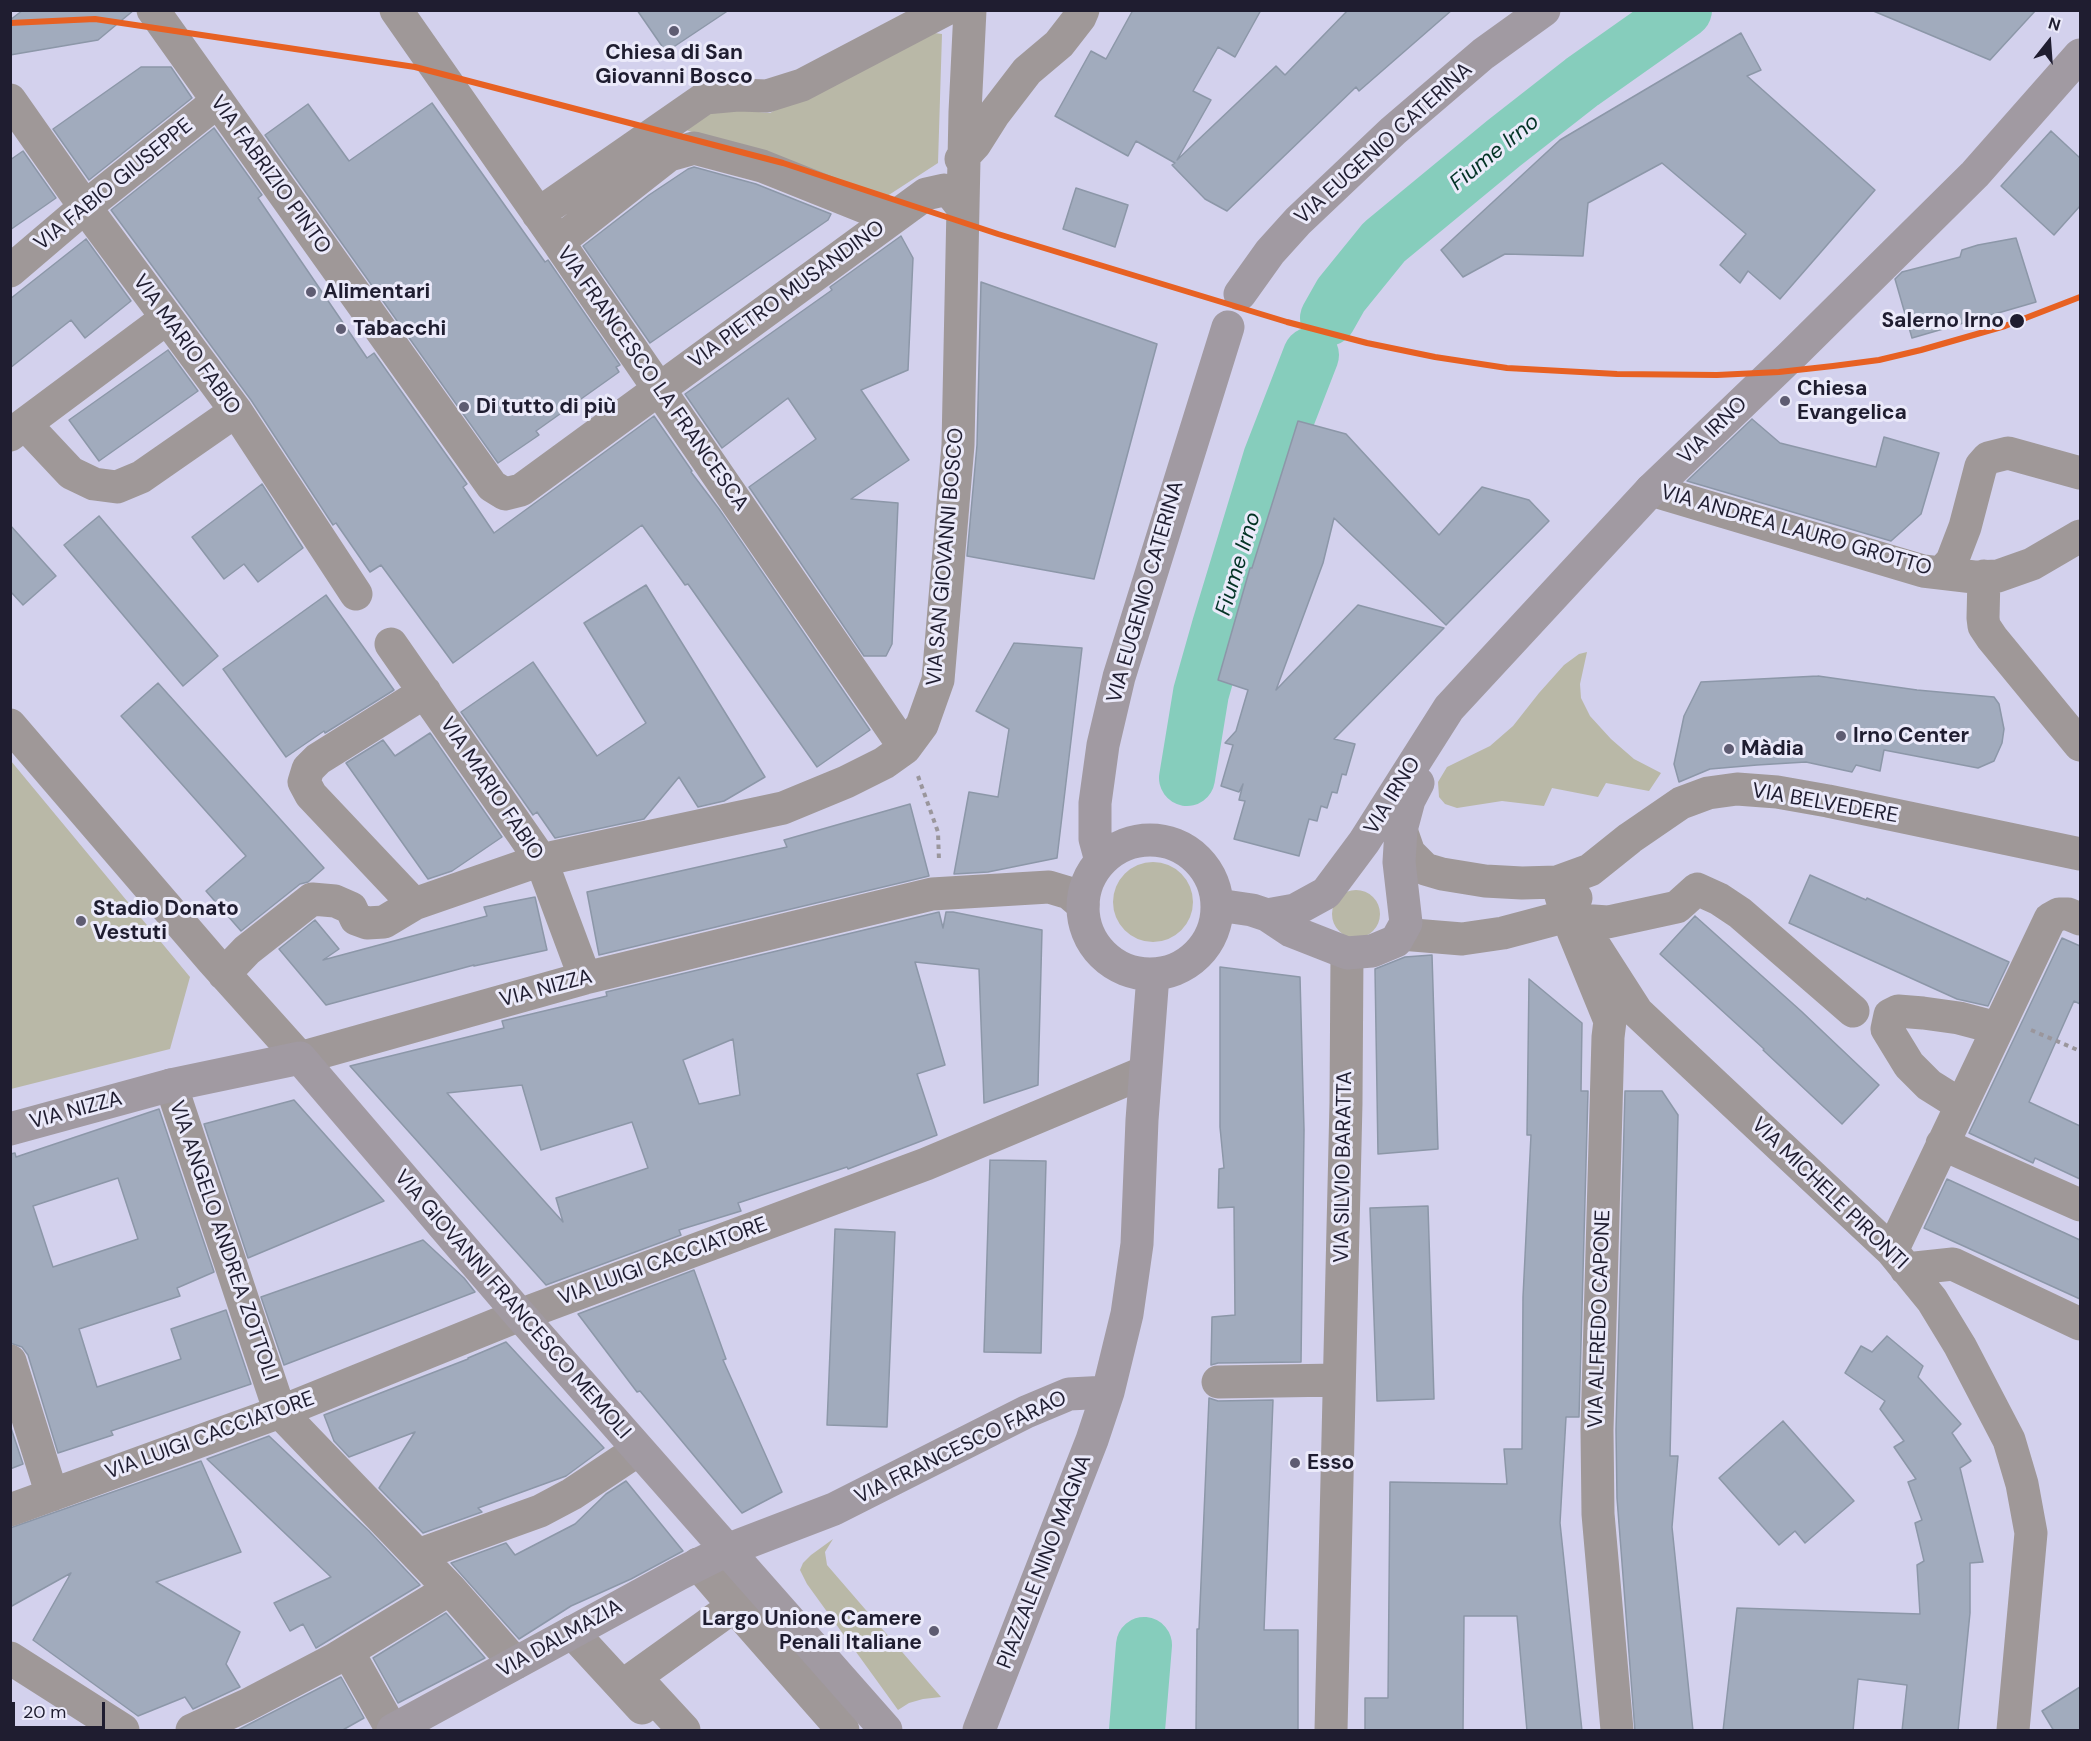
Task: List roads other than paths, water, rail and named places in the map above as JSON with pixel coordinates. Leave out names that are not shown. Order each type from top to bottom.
[{"type":"main road","name":"VIA EUGENIO CATERINA","points":[[1240,294],[1270,252],[1298,221],[1384,139],[1483,54],[1544,10]]},
{"type":"main road","name":"VIA IRNO","points":[[1267,915],[1295,910],[1326,893],[1364,842],[1449,708],[1651,490],[1791,356],[1975,174],[2080,55]]},
{"type":"main road","name":"VIA EUGENIO CATERINA","points":[[1101,861],[1095,838],[1095,803],[1103,745],[1119,676],[1228,327]]},
{"type":"main road","name":"VIA IRNO","points":[[1401,934],[1406,923],[1399,862],[1401,830],[1409,800],[1432,760],[1449,708]]},
{"type":"main road","points":[[1155,841],[1174,844],[1191,854],[1205,868],[1214,886],[1218,905],[1215,925],[1207,945],[1192,960],[1174,970],[1153,975],[1132,972],[1112,962],[1096,947],[1086,927],[1083,905],[1092,875],[1101,861],[1117,849],[1135,842],[1155,841]]},
{"type":"main road","points":[[1218,905],[1252,910],[1267,915],[1309,940],[1347,953],[1372,951],[1396,941],[1401,934]]},
{"type":"main road","points":[[1108,1392],[1127,1314],[1137,1244],[1145,1072],[1153,975]]},
{"type":"main road","name":"VIA NIZZA","points":[[10,1129],[171,1085],[300,1058]]},
{"type":"main road","name":"VIA GIOVANNI FRANCESCO MEMOLI","points":[[300,1058],[638,1450],[713,1557],[886,1731]]},
{"type":"main road","name":"VIA FRANCESCO FARAO","points":[[713,1557],[834,1509],[1026,1412],[1069,1394],[1108,1392]]},
{"type":"main road","name":"PIAZZALE NINO MAGNA","points":[[979,1730],[1092,1440],[1108,1392]]},
{"type":"main road","name":"VIA DALMAZIA","points":[[393,1731],[713,1557]]},
{"type":"street","name":"VIA FABRIZIO PINTO","points":[[153,10],[492,486]]},
{"type":"street","name":"VIA FRANCESCO LA FRANCESCA","points":[[396,10],[905,748]]},
{"type":"street","points":[[538,214],[705,98],[738,95],[767,96],[802,85],[945,10]]},
{"type":"street","name":"VIA SAN GIOVANNI BOSCO","points":[[224,974],[247,950],[312,899],[335,901],[351,908],[356,919],[367,923],[384,922],[414,904],[541,860],[783,808],[846,782],[884,763],[905,748],[922,724],[938,680],[958,445],[964,155],[970,10]]},
{"type":"street","name":"VIA PIETRO MUSANDINO","points":[[492,486],[505,494],[521,490],[926,194],[975,144],[994,114],[1027,71],[1059,44],[1083,10]]},
{"type":"street","points":[[968,61],[970,88],[981,105],[994,114]]},
{"type":"street","name":"VIA MARIO FABIO","points":[[10,100],[85,207],[236,411],[356,594]]},
{"type":"street","name":"VIA FABIO GIUSEPPE","points":[[13,263],[218,101]]},
{"type":"street","points":[[558,242],[669,155],[694,148],[762,166],[892,218]]},
{"type":"street","points":[[926,194],[944,190],[952,194],[963,208]]},
{"type":"street","points":[[166,318],[18,430],[71,473],[94,484],[117,487],[141,477],[236,411]]},
{"type":"street","name":"VIA ANDREA LAURO GROTTO","points":[[1941,572],[1952,561],[1965,526],[1981,466],[1988,458],[2008,453],[2080,473]]},
{"type":"street","name":"VIA ANDREA LAURO GROTTO","points":[[1651,490],[1923,571],[1974,578],[1998,576],[2032,564],[2080,536]]},
{"type":"street","points":[[1984,576],[1984,626],[2080,745]]},
{"type":"street","name":"VIA MARIO FABIO","points":[[391,644],[541,860],[585,978]]},
{"type":"street","points":[[414,904],[311,795],[304,782],[308,769],[318,759],[425,692]]},
{"type":"street","points":[[10,725],[224,974],[300,1058]]},
{"type":"street","name":"VIA BELVEDERE","points":[[1401,830],[1409,854],[1425,869],[1485,881],[1557,882],[1590,870],[1630,838],[1681,803],[1708,793],[1737,789],[1777,792],[1828,801],[2080,854]]},
{"type":"street","name":"VIA BELVEDERE","points":[[1572,918],[1590,870]]},
{"type":"street","points":[[1557,882],[1572,918]]},
{"type":"street","name":"VIA NIZZA","points":[[300,1058],[585,978],[940,893],[1049,887],[1070,893],[1083,905]]},
{"type":"street","points":[[1401,934],[1462,939],[1572,918],[1608,922],[1677,908],[1697,890],[1719,899],[1740,913],[1853,1011]]},
{"type":"street","points":[[2080,919],[2068,914],[2059,914],[2050,919],[1942,1144],[1899,1260],[1953,1264],[2080,1324]]},
{"type":"street","name":"VIA MICHELE PIRONTI","points":[[1572,918],[1637,1012],[1899,1260],[1932,1300],[1960,1346],[2009,1440],[2022,1484],[2031,1533],[2013,1731]]},
{"type":"street","name":"VIA ALFREDO CAPONE","points":[[1572,918],[1611,1021],[1608,1037],[1597,1430],[1598,1514],[1617,1731]]},
{"type":"street","name":"VIA SILVIO BARATTA","points":[[1331,1731],[1338,1380],[1347,1103],[1347,953]]},
{"type":"street","points":[[1961,1105],[1929,1085],[1909,1065],[1887,1029],[1890,1015],[1898,1011],[2000,1023]]},
{"type":"street","name":"VIA LUIGI CACCIATORE","points":[[10,1510],[280,1412],[520,1315],[926,1164],[1145,1072]]},
{"type":"street","name":"VIA ANGELO ANDREA ZOTTOLI","points":[[171,1085],[280,1412],[450,1589],[515,1663]]},
{"type":"street","points":[[1942,1144],[2080,1205]]},
{"type":"street","points":[[10,1361],[52,1495]]},
{"type":"street","points":[[1218,1382],[1338,1380]]},
{"type":"street","points":[[418,1555],[540,1511],[572,1494],[638,1450]]},
{"type":"street","points":[[713,1557],[734,1606],[843,1731]]},
{"type":"street","points":[[192,1731],[248,1705],[348,1652],[450,1589]]},
{"type":"street","points":[[684,1731],[635,1677],[734,1606]]},
{"type":"street","points":[[572,1632],[663,1731]]},
{"type":"street","points":[[348,1652],[393,1731]]},
{"type":"street","points":[[10,1658],[123,1731]]},
{"type":"waterway","name":"Fiume Irno","points":[[1328,318],[1341,295],[1384,242],[1582,82],[1684,10]]},
{"type":"waterway","name":"Fiume Irno","points":[[1187,778],[1201,693],[1220,626],[1271,458],[1311,355]]},
{"type":"waterway","name":"Fiume Irno","points":[[1137,1730],[1144,1645]]},
{"type":"place","name":"Chiesa di San Giovanni Bosco","points":[[674,31]]},
{"type":"place","name":"Alimentari","points":[[311,292]]},
{"type":"place","name":"Salerno Irno","points":[[2017,321]]},
{"type":"place","name":"Tabacchi","points":[[341,329]]},
{"type":"place","name":"Chiesa Evangelica","points":[[1785,401]]},
{"type":"place","name":"Di tutto di più","points":[[464,407]]},
{"type":"place","name":"Irno Center","points":[[1841,736]]},
{"type":"place","name":"Màdia","points":[[1729,749]]},
{"type":"place","name":"Stadio Donato Vestuti","points":[[81,921]]},
{"type":"place","name":"Esso","points":[[1295,1463]]},
{"type":"place","name":"Largo Unione Camere Penali Italiane","points":[[934,1631]]}]
